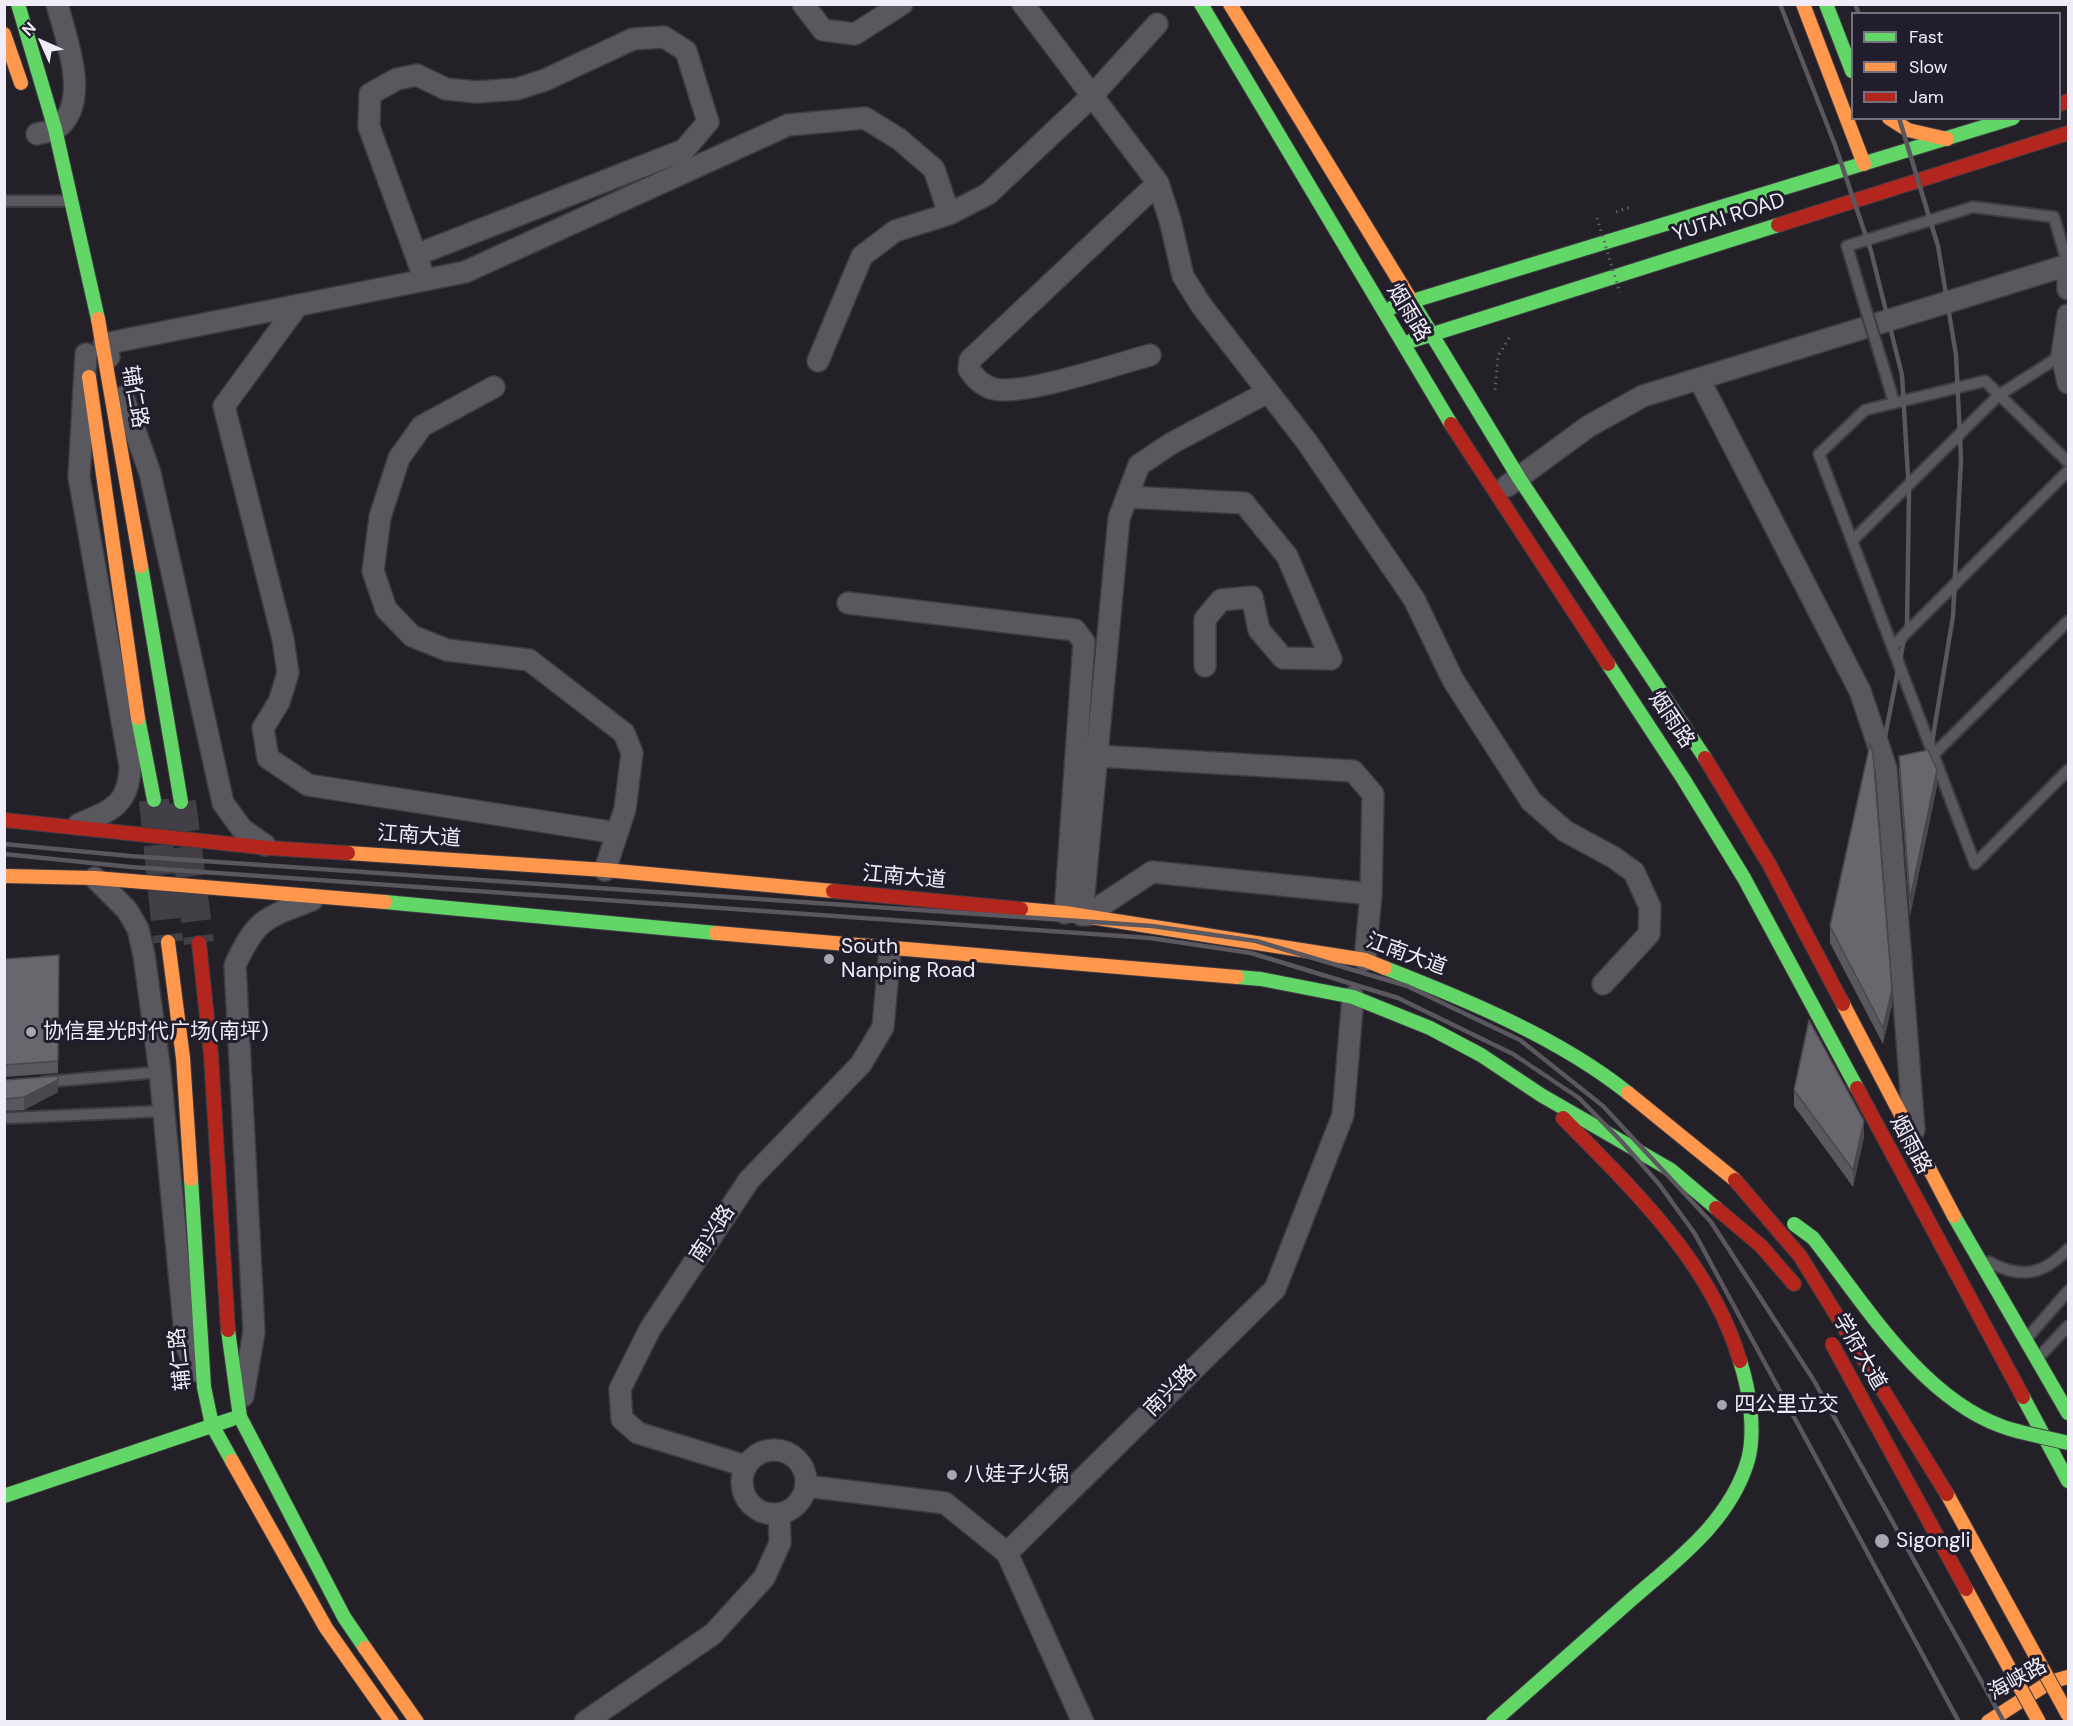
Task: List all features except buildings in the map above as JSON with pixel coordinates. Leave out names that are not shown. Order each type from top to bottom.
[{"type":"main road","name":"辅仁路","points":[[18,4],[42,133],[71,201],[138,719],[154,800]]},
{"type":"main road","name":"烟雨路","points":[[1201,4],[1382,311],[1494,494],[1702,804],[2068,1481]]},
{"type":"main road","name":"烟雨路","points":[[1230,4],[1430,335],[1520,478],[1726,790],[1769,864],[1975,1255],[2068,1413]]},
{"type":"main road","points":[[1803,4],[1864,164]]},
{"type":"main road","points":[[1826,4],[1851,68]]},
{"type":"main road","points":[[4,34],[26,100]]},
{"type":"main road","points":[[1800,183],[1834,152],[1844,126],[1837,92]]},
{"type":"main road","points":[[1892,120],[1908,130],[1947,139]]},
{"type":"main road","name":"YUTAI ROAD","points":[[1382,311],[1864,164],[1885,152],[1947,139],[2007,120]]},
{"type":"main road","name":"YUTAI ROAD","points":[[1402,344],[2068,133]]},
{"type":"main road","name":"辅仁路","points":[[91,346],[181,802]]},
{"type":"main road","name":"江南大道","points":[[4,820],[269,848],[605,870],[1078,914],[1365,960],[1451,994],[1562,1049],[1621,1088],[1735,1180]]},
{"type":"main road","points":[[4,876],[95,878],[322,896],[890,950],[1261,979],[1353,997],[1430,1028],[1471,1049],[1541,1095],[1671,1170],[1761,1246],[1798,1289]]},
{"type":"main road","name":"辅仁路","points":[[168,942],[183,1058],[204,1388],[212,1425],[326,1628],[392,1722]]},
{"type":"main road","points":[[199,943],[212,1055],[227,1326],[240,1417],[344,1617],[417,1722]]},
{"type":"main road","points":[[1493,1722],[1683,1554],[1714,1522],[1736,1487],[1750,1450],[1750,1406],[1745,1365],[1731,1325],[1697,1268],[1605,1161],[1541,1095]]},
{"type":"main road","points":[[1735,1180],[1813,1238],[1906,1356],[1949,1398],[2001,1426],[2068,1443]]},
{"type":"main road","name":"学府大道","points":[[1735,1180],[1800,1256],[1851,1335],[1935,1473],[2068,1715]]},
{"type":"main road","name":"学府大道","points":[[1826,1335],[2038,1722]]},
{"type":"main road","points":[[4,1496],[240,1417]]},
{"type":"main road","name":"海峡路","points":[[1988,1722],[2050,1682],[2068,1677]]},
{"type":"street","points":[[42,133],[71,110],[76,80],[57,4]]},
{"type":"street","points":[[803,4],[822,30],[855,34],[902,4]]},
{"type":"street","points":[[1023,4],[1158,183],[1170,220],[1183,276],[1201,305],[1307,442],[1414,599],[1453,680],[1530,801],[1565,831],[1613,857],[1634,872],[1650,907],[1648,934],[1603,984]]},
{"type":"street","points":[[818,361],[862,256],[895,231],[949,213],[988,194],[1091,97],[1157,24]]},
{"type":"street","points":[[416,255],[684,150],[708,122],[686,51],[664,38],[633,39],[545,80],[517,89],[477,92],[446,89],[417,75],[397,79],[370,94],[369,127],[425,280]]},
{"type":"street","points":[[91,346],[465,272],[788,125],[865,118],[899,139],[934,169],[949,213]]},
{"type":"street","points":[[1150,355],[1042,385],[996,390],[984,386],[969,369],[970,360],[1158,183]]},
{"type":"street","points":[[1494,494],[1520,478],[1588,426],[1643,396],[2068,266],[2068,289]]},
{"type":"street","points":[[298,305],[224,406],[283,639],[288,673],[279,702],[263,728],[268,758],[308,785],[617,833]]},
{"type":"street","points":[[2068,315],[2062,355],[2068,383]]},
{"type":"street","points":[[73,827],[111,811],[123,799],[130,786],[130,766],[79,477],[91,346]]},
{"type":"street","points":[[91,346],[150,472],[223,803],[242,829],[269,848]]},
{"type":"street","points":[[1699,379],[1860,691],[1891,767],[1915,1142]]},
{"type":"street","points":[[494,387],[422,426],[399,458],[380,517],[373,571],[386,609],[412,636],[447,650],[529,660],[624,733],[632,753],[625,809],[605,870]]},
{"type":"street","points":[[1078,914],[1119,518],[1139,465],[1172,443],[1268,392]]},
{"type":"street","points":[[1127,497],[1244,503],[1287,556],[1331,659],[1283,658],[1259,630],[1252,597],[1221,600],[1205,620],[1205,666]]},
{"type":"street","points":[[848,603],[1075,630],[1084,642],[1078,914]]},
{"type":"street","points":[[1096,756],[1353,771],[1373,794],[1371,894],[1365,960]]},
{"type":"street","points":[[1078,914],[1152,872],[1371,894]]},
{"type":"street","points":[[95,878],[128,910],[138,929],[160,1072],[186,1344],[204,1388]]},
{"type":"street","points":[[240,1417],[254,1332],[235,965],[249,934],[269,916],[322,896]]},
{"type":"street","name":"南兴路","points":[[746,1466],[638,1433],[622,1419],[620,1389],[650,1329],[749,1180],[861,1064],[883,1027],[890,950]]},
{"type":"street","name":"南兴路","points":[[1007,1553],[1275,1289],[1343,1115],[1353,997]]},
{"type":"street","points":[[779,1450],[789,1453],[802,1467],[806,1486],[797,1504],[779,1514],[759,1511],[751,1505],[742,1486],[746,1466],[760,1453],[779,1450]]},
{"type":"street","points":[[806,1486],[945,1503],[1007,1553],[1083,1722]]},
{"type":"street","points":[[585,1722],[713,1634],[764,1578],[780,1543],[779,1514]]},
{"type":"lane","points":[[4,201],[53,203],[71,201]]},
{"type":"lane","points":[[1894,403],[1847,246],[1973,207],[2054,217],[2068,266]]},
{"type":"lane","points":[[1852,541],[1999,395],[2062,355]]},
{"type":"lane","points":[[2068,462],[1985,381],[1864,410],[1819,454],[1975,864],[2068,770]]},
{"type":"lane","points":[[1893,647],[2068,471]]},
{"type":"lane","points":[[1915,760],[1934,755],[2068,621]]},
{"type":"lane","points":[[27,1083],[160,1072]]},
{"type":"lane","points":[[9,1118],[164,1111]]},
{"type":"lane","points":[[1975,1255],[2007,1271],[2033,1273],[2060,1258],[2068,1249]]},
{"type":"lane","points":[[2026,1340],[2068,1291]]},
{"type":"lane","points":[[2037,1360],[2068,1326]]},
{"type":"path","points":[[1607,215],[1634,206]]},
{"type":"path","points":[[1597,218],[1620,293]]},
{"type":"path","points":[[1495,391],[1498,356],[1511,335],[1518,330]]},
{"type":"tunnel","points":[[154,800],[168,942]]},
{"type":"tunnel","points":[[181,802],[199,943]]},
{"type":"railway","points":[[1780,4],[1835,145],[1871,251],[1902,375],[1909,493],[1907,624],[1881,757]]},
{"type":"railway","points":[[1855,4],[1858,12]]},
{"type":"railway","points":[[1900,120],[1938,246],[1956,355],[1961,459],[1953,616],[1928,767]]},
{"type":"railway","points":[[4,844],[130,856],[1152,926],[1256,941],[1407,986],[1520,1040],[1603,1106],[1711,1222],[1813,1379],[2004,1722]]},
{"type":"railway","points":[[4,854],[131,867],[1150,938],[1251,953],[1398,998],[1513,1054],[1579,1098],[1659,1184],[1695,1234],[1959,1722]]},
{"type":"traffic: fast","points":[[18,4],[55,129],[98,319]]},
{"type":"traffic: fast","points":[[1201,4],[1451,424]]},
{"type":"traffic: fast","points":[[1826,4],[1851,68]]},
{"type":"traffic: fast","points":[[1393,307],[2006,120]]},
{"type":"traffic: fast","points":[[1411,341],[1778,225]]},
{"type":"traffic: fast","points":[[1409,297],[1519,478],[1705,758]]},
{"type":"traffic: fast","points":[[141,566],[181,802]]},
{"type":"traffic: fast","points":[[1608,664],[1684,780],[1744,878],[1857,1088]]},
{"type":"traffic: fast","points":[[138,718],[154,800]]},
{"type":"traffic: fast","points":[[385,902],[716,933]]},
{"type":"traffic: fast","points":[[1385,968],[1448,993],[1511,1022],[1572,1055],[1628,1093]]},
{"type":"traffic: fast","points":[[1237,977],[1261,979],[1353,997],[1430,1028],[1481,1055],[1541,1095],[1671,1170],[1716,1208]]},
{"type":"traffic: fast","points":[[191,1179],[204,1387],[212,1425],[232,1461]]},
{"type":"traffic: fast","points":[[1954,1216],[2068,1413]]},
{"type":"traffic: fast","points":[[1794,1224],[1813,1238],[1896,1346],[1945,1393],[1972,1412],[2001,1426],[2068,1443]]},
{"type":"traffic: fast","points":[[228,1330],[240,1417],[344,1617],[365,1648]]},
{"type":"traffic: fast","points":[[1493,1722],[1679,1559],[1713,1524],[1727,1504],[1739,1483],[1750,1448],[1750,1410],[1740,1361]]},
{"type":"traffic: fast","points":[[2023,1397],[2068,1481]]},
{"type":"traffic: fast","points":[[4,1496],[232,1419]]},
{"type":"traffic: slow","points":[[1230,4],[1409,297]]},
{"type":"traffic: slow","points":[[1803,4],[1864,164]]},
{"type":"traffic: slow","points":[[4,34],[21,83]]},
{"type":"traffic: slow","points":[[1892,120],[1908,130],[1947,139]]},
{"type":"traffic: slow","points":[[98,319],[141,566]]},
{"type":"traffic: slow","points":[[89,377],[138,718]]},
{"type":"traffic: slow","points":[[348,853],[605,870],[833,891]]},
{"type":"traffic: slow","points":[[4,876],[95,878],[385,902]]},
{"type":"traffic: slow","points":[[1021,909],[1065,913],[1365,960],[1385,968]]},
{"type":"traffic: slow","points":[[716,933],[1237,977]]},
{"type":"traffic: slow","points":[[168,942],[183,1058],[191,1179]]},
{"type":"traffic: slow","points":[[1843,1004],[1954,1216]]},
{"type":"traffic: slow","points":[[1628,1093],[1735,1180]]},
{"type":"traffic: slow","points":[[232,1461],[326,1628],[392,1722]]},
{"type":"traffic: slow","points":[[1947,1494],[2068,1715]]},
{"type":"traffic: slow","points":[[1966,1589],[2039,1722]]},
{"type":"traffic: slow","points":[[365,1648],[417,1722]]},
{"type":"traffic: slow","points":[[1988,1722],[2050,1682],[2068,1677]]},
{"type":"traffic: jam","points":[[2061,104],[2068,101]]},
{"type":"traffic: jam","points":[[1778,225],[2068,133]]},
{"type":"traffic: jam","points":[[1451,424],[1608,664]]},
{"type":"traffic: jam","points":[[1705,758],[1769,864],[1843,1004]]},
{"type":"traffic: jam","points":[[4,820],[269,848],[348,853]]},
{"type":"traffic: jam","points":[[833,891],[1021,909]]},
{"type":"traffic: jam","points":[[199,943],[211,1055],[228,1330]]},
{"type":"traffic: jam","points":[[1857,1088],[2023,1397]]},
{"type":"traffic: jam","points":[[1563,1118],[1642,1200],[1690,1260],[1710,1291],[1727,1325],[1740,1361]]},
{"type":"traffic: jam","points":[[1735,1180],[1800,1256],[1947,1494]]},
{"type":"traffic: jam","points":[[1716,1208],[1761,1246],[1794,1284]]},
{"type":"traffic: jam","points":[[1832,1344],[1966,1589]]},
{"type":"place","name":"South Nanping Road","points":[[829,959]]},
{"type":"place","name":"协信星光时代广场(南坪)","points":[[31,1032]]},
{"type":"place","name":"四公里立交","points":[[1722,1405]]},
{"type":"place","name":"八娃子火锅","points":[[952,1475]]},
{"type":"place","name":"Sigongli","points":[[1882,1541]]}]
